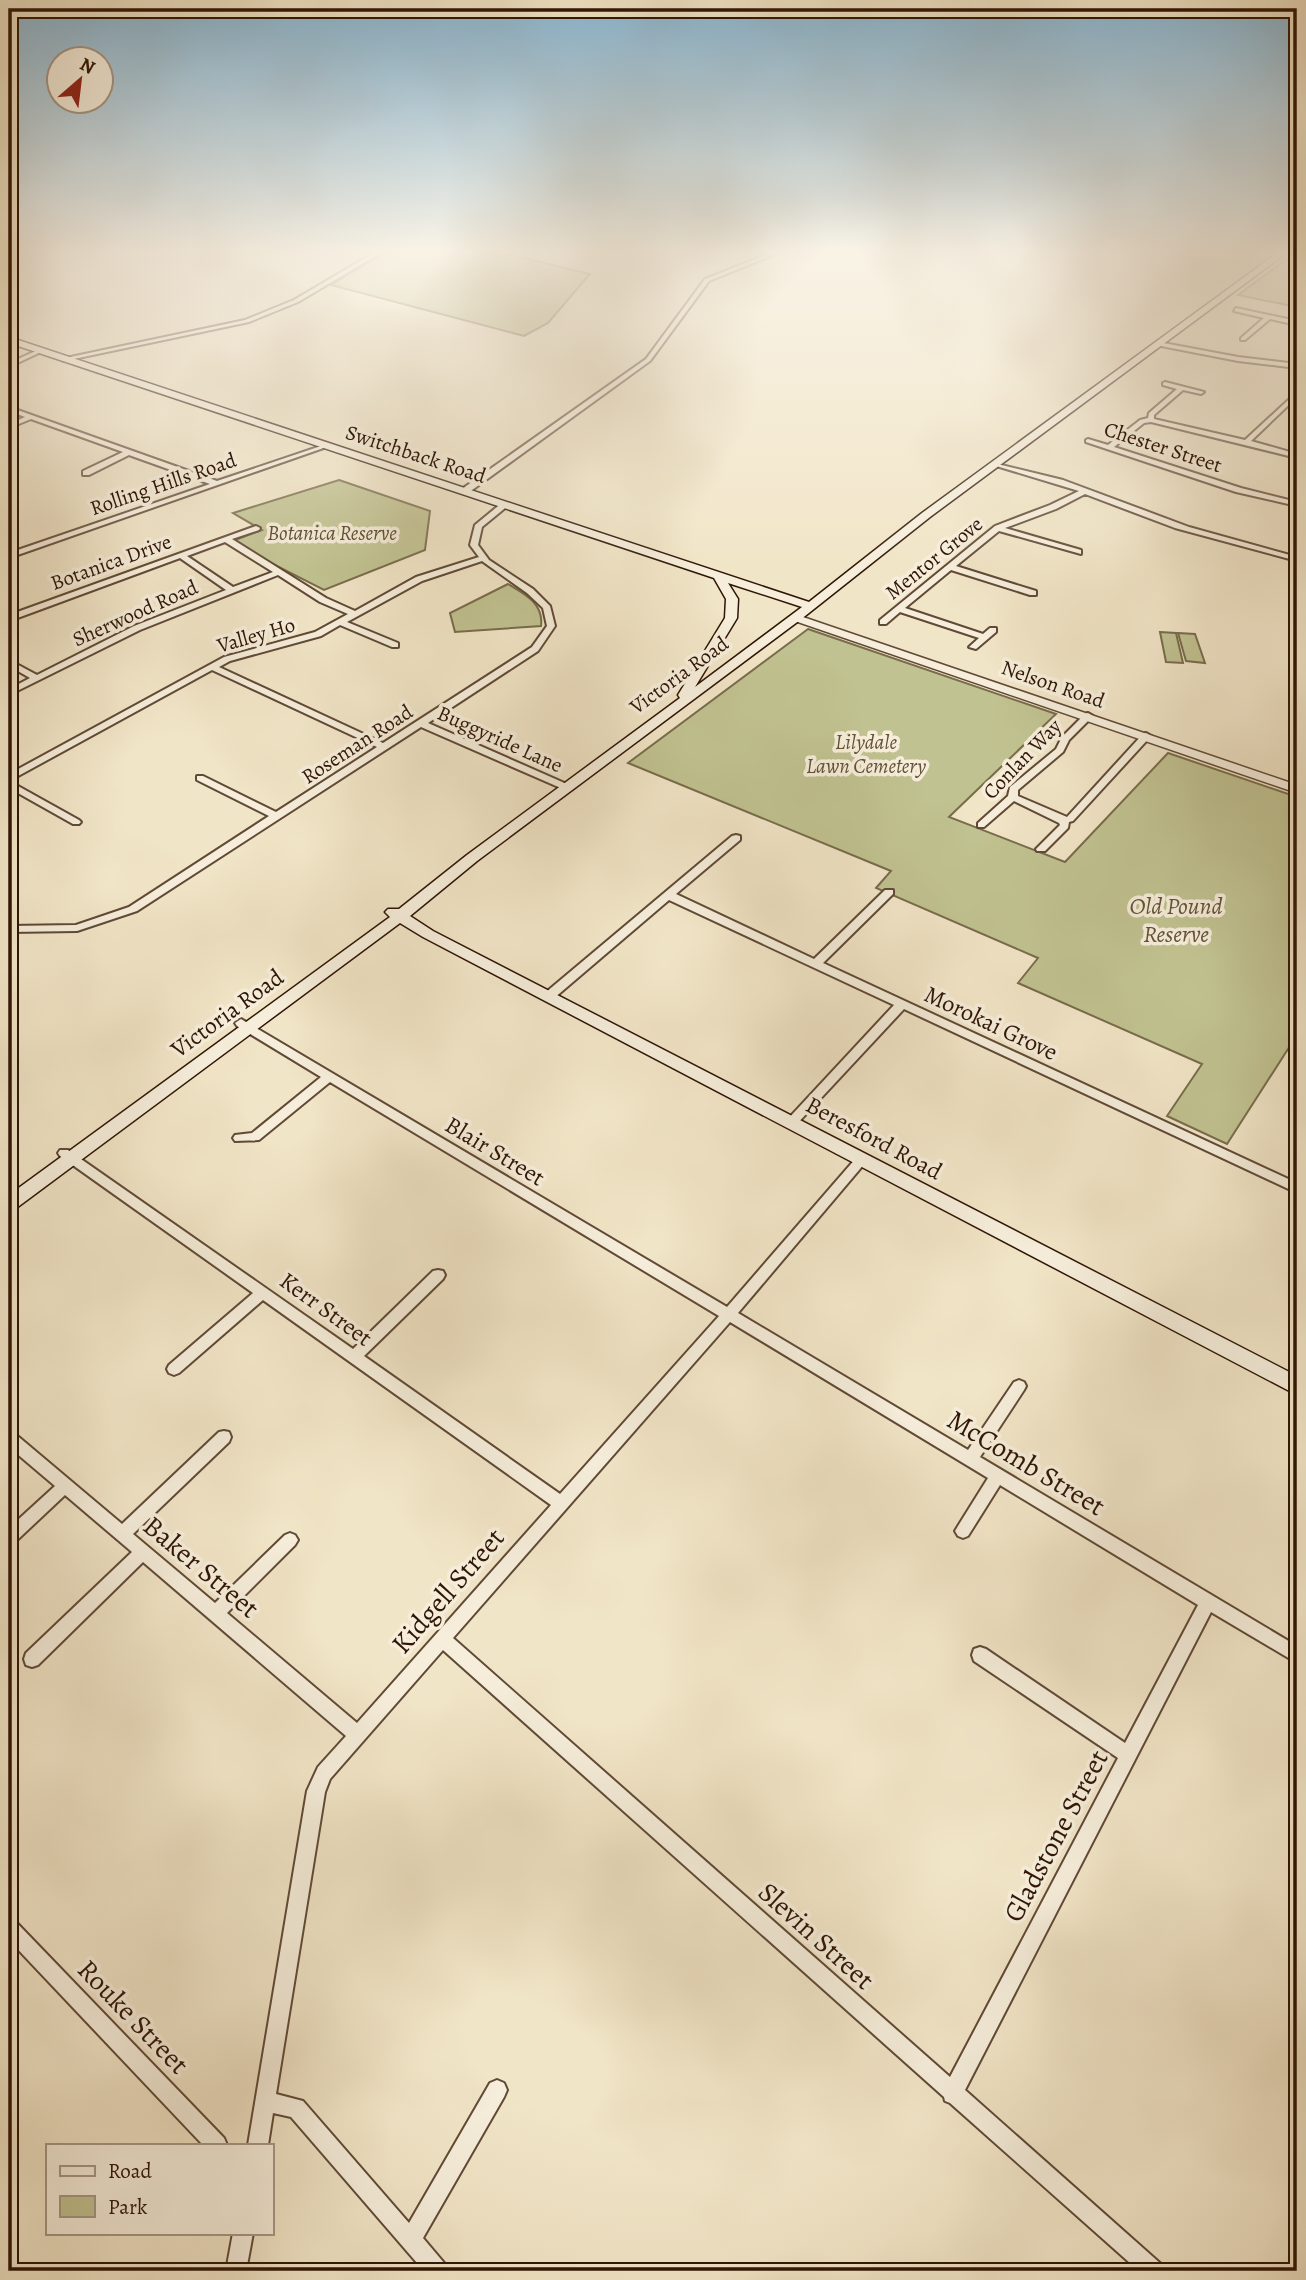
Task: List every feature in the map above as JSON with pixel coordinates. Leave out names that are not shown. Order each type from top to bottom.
[{"type":"main road","name":"Switchback Road","points":[[59,357],[810,606]]},
{"type":"main road","name":"Victoria Road","points":[[11,1198],[846,579],[873,564],[1048,427],[1143,357]]},
{"type":"main road","points":[[678,704],[731,618],[732,599],[718,575]]},
{"type":"main road","name":"Beresford Road","points":[[394,916],[1297,1386]]},
{"type":"street","points":[[9,365],[26,357]]},
{"type":"street","points":[[64,359],[72,357]]},
{"type":"street","points":[[466,491],[650,357]]},
{"type":"street","points":[[1226,357],[1294,366]]},
{"type":"street","points":[[1165,384],[1200,393]]},
{"type":"street","points":[[1151,420],[1151,414],[1181,388]]},
{"type":"street","points":[[1246,442],[1285,409],[1297,394]]},
{"type":"street","points":[[9,409],[217,484]]},
{"type":"street","points":[[9,426],[30,417]]},
{"type":"street","points":[[1109,447],[1142,421],[1151,420],[1297,456]]},
{"type":"street","name":"Chester Street","points":[[1088,440],[1227,486],[1297,504]]},
{"type":"street","name":"Rolling Hills Road","points":[[9,556],[329,446]]},
{"type":"street","points":[[86,472],[129,452]]},
{"type":"street","points":[[1001,464],[1084,491],[1162,523],[1297,559]]},
{"type":"street","name":"Mentor Grove","points":[[883,621],[998,528],[1054,507],[1084,491]]},
{"type":"street","points":[[481,559],[474,548],[475,530],[488,515],[506,504]]},
{"type":"street","name":"Botanica Drive","points":[[9,618],[256,528]]},
{"type":"street","points":[[998,528],[1081,549],[1069,560]]},
{"type":"street","points":[[226,539],[323,600],[358,612]]},
{"type":"street","points":[[181,555],[231,590]]},
{"type":"street","name":"Valley Ho","points":[[9,778],[212,667],[244,653],[309,638],[428,575],[481,559]]},
{"type":"street","name":"Roseman Road","points":[[11,929],[77,928],[132,909],[527,655],[542,643],[549,632],[551,614],[540,597],[481,559]]},
{"type":"street","points":[[950,567],[1033,593]]},
{"type":"street","name":"Sherwood Road","points":[[9,692],[137,628],[279,572]]},
{"type":"street","points":[[1023,601],[1041,586]]},
{"type":"street","points":[[898,609],[984,637]]},
{"type":"street","name":"Nelson Road","points":[[796,618],[1297,789]]},
{"type":"street","points":[[340,622],[395,645]]},
{"type":"street","points":[[973,647],[993,629]]},
{"type":"street","points":[[9,663],[37,678]]},
{"type":"street","points":[[212,667],[384,747]]},
{"type":"street","name":"Conlan Way","points":[[981,825],[1013,797],[1013,789],[1060,750],[1066,739],[1088,716]]},
{"type":"street","name":"Buggyride Lane","points":[[421,723],[566,787]]},
{"type":"street","points":[[1064,821],[1070,818],[1146,736]]},
{"type":"street","points":[[200,778],[275,816]]},
{"type":"street","points":[[9,785],[76,822]]},
{"type":"street","points":[[1013,797],[1064,821]]},
{"type":"street","points":[[1041,849],[1065,826],[1064,821]]},
{"type":"street","points":[[549,996],[736,838]]},
{"type":"street","points":[[816,964],[888,891]]},
{"type":"street","name":"Morokai Grove","points":[[668,895],[1297,1188]]},
{"type":"street","points":[[9,942],[11,929]]},
{"type":"street","points":[[791,1123],[901,1004]]},
{"type":"street","name":"Blair Street","points":[[244,1026],[728,1315]]},
{"type":"street","points":[[239,1138],[255,1137],[330,1076]]},
{"type":"street","name":"Kerr Street","points":[[68,1155],[561,1503]]},
{"type":"street","name":"Kidgell Street","points":[[258,2144],[316,1791],[324,1773],[861,1160]]},
{"type":"street","points":[[354,1357],[438,1275]]},
{"type":"street","points":[[174,1369],[263,1292]]},
{"type":"street","name":"McComb Street","points":[[728,1315],[1297,1656]]},
{"type":"street","points":[[970,1459],[1019,1386]]},
{"type":"street","points":[[122,1534],[224,1437]]},
{"type":"street","name":"Baker Street","points":[[9,1438],[358,1735]]},
{"type":"street","points":[[963,1531],[997,1476]]},
{"type":"street","points":[[9,1538],[65,1486]]},
{"type":"street","points":[[215,1614],[290,1540]]},
{"type":"street","points":[[32,1659],[143,1552]]},
{"type":"street","name":"Gladstone Street","points":[[952,2094],[1208,1602]]},
{"type":"street","name":"Slevin Street","points":[[443,1640],[1154,2271]]},
{"type":"street","points":[[980,1655],[1128,1755]]},
{"type":"street","name":"Rouke Street","points":[[9,1927],[215,2144]]},
{"type":"street","points":[[411,2241],[497,2090]]},
{"type":"street","points":[[266,2102],[296,2108],[438,2271]]},
{"type":"street","points":[[236,2271],[243,2234]]},
{"type":"green space","name":"Botanica Reserve","points":[[339,480],[430,511],[425,550],[324,590],[230,542],[262,530],[233,513]]},
{"type":"green space","points":[[508,584],[532,600],[540,612],[541,626],[455,632],[450,613]]},
{"type":"green space","name":"Old Pound Reserve","points":[[808,629],[1056,714],[949,817],[1065,862],[1168,753],[1297,797],[1297,1035],[1227,1144],[1167,1116],[1202,1064],[1018,983],[1038,958],[876,888],[891,871],[628,763]]},
{"type":"green space","points":[[1160,632],[1176,633],[1183,663],[1166,662]]},
{"type":"green space","points":[[1178,633],[1195,634],[1205,663],[1186,661]]},
{"type":"park label","name":"Lilydale Lawn Cemetery","points":[[866,754]]}]
